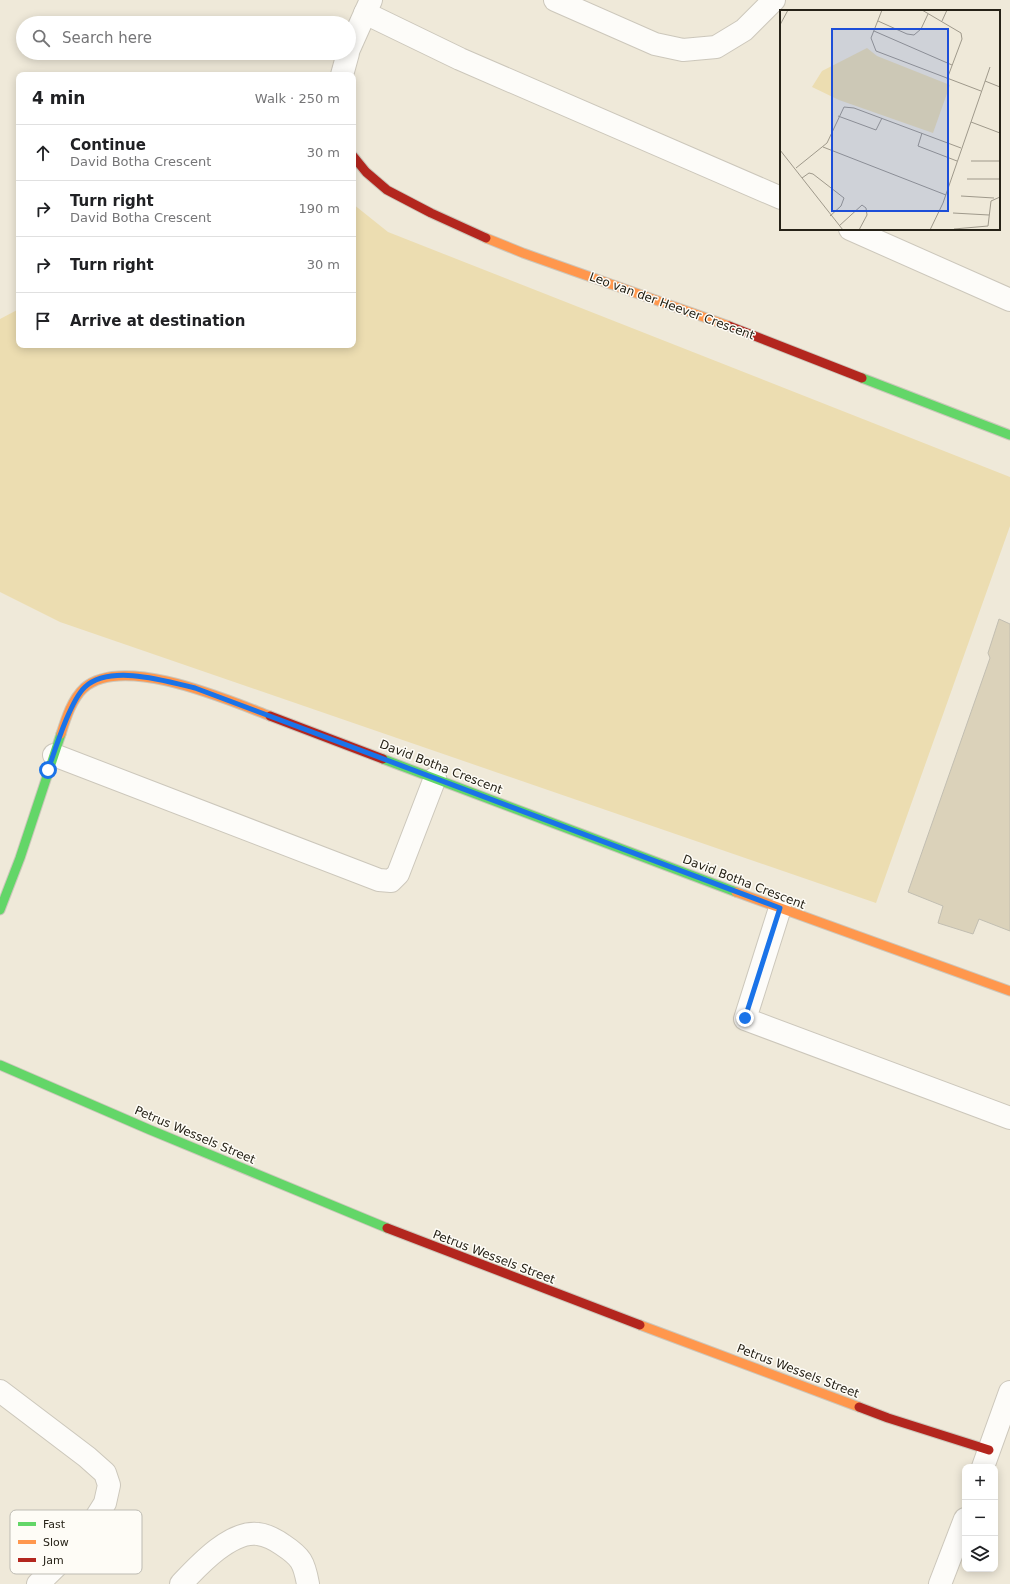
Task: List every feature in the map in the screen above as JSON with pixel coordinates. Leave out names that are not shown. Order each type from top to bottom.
[{"type":"street","points":[[555,0],[655,44],[683,50],[716,47],[744,30],[774,0]]},
{"type":"street","points":[[356,33],[368,6],[460,59],[780,198]]},
{"type":"street","points":[[343,72],[346,60]]},
{"type":"street","name":"Leo van der Heever Crescent","points":[[356,160],[366,172],[387,190],[477,234],[523,253],[734,328],[1009,430]]},
{"type":"street","points":[[852,230],[1010,300]]},
{"type":"street","name":"David Botha Crescent","points":[[0,910],[14,874],[62,730],[76,698],[85,687],[104,677],[134,676],[195,688],[780,908],[1010,990]]},
{"type":"street","points":[[54,755],[379,880],[392,881],[398,874],[435,778]]},
{"type":"street","points":[[780,908],[745,1018],[1010,1118]]},
{"type":"street","name":"Petrus Wessels Street","points":[[0,1065],[148,1129],[417,1241],[888,1418],[986,1458]]},
{"type":"street","points":[[0,1391],[105,1473],[108,1485],[105,1503],[101,1510]]},
{"type":"street","points":[[986,1458],[1010,1392]]},
{"type":"street","points":[[940,1584],[962,1527]]},
{"type":"street","points":[[181,1584],[201,1563],[228,1542],[246,1535],[258,1534],[276,1540],[297,1555],[305,1569],[308,1584]]},
{"type":"street","points":[[38,1584],[48,1574]]},
{"type":"shaded area","points":[[356,206],[388,232],[1010,477],[1010,526],[876,903],[60,622],[0,592],[0,319],[16,311],[16,348],[356,348]]},
{"type":"building","points":[[999,619],[1010,624],[1010,931],[979,919],[973,934],[938,923],[943,906],[908,892],[990,658],[988,653]]},
{"type":"traffic: fast","points":[[862,378],[1010,435]]},
{"type":"traffic: fast","points":[[0,910],[20,858],[61,734]]},
{"type":"traffic: fast","points":[[383,759],[736,892]]},
{"type":"traffic: fast","points":[[0,1065],[148,1129],[387,1228]]},
{"type":"traffic: slow","points":[[486,238],[523,253],[729,326]]},
{"type":"traffic: slow","points":[[61,734],[67,715],[76,698],[84,688],[101,679],[124,676],[149,678],[176,683],[229,700],[270,716]]},
{"type":"traffic: slow","points":[[736,892],[1010,991]]},
{"type":"traffic: slow","points":[[640,1325],[859,1407]]},
{"type":"traffic: jam","points":[[356,160],[366,172],[387,190],[431,213],[486,238]]},
{"type":"traffic: jam","points":[[729,326],[862,378]]},
{"type":"traffic: jam","points":[[270,716],[383,759]]},
{"type":"traffic: jam","points":[[387,1228],[640,1325]]},
{"type":"traffic: jam","points":[[859,1407],[888,1418],[989,1450]]},
{"type":"route","points":[[48,770],[62,730],[76,698],[85,687],[94,681],[104,677],[134,676],[195,688],[780,908],[745,1018]]}]
